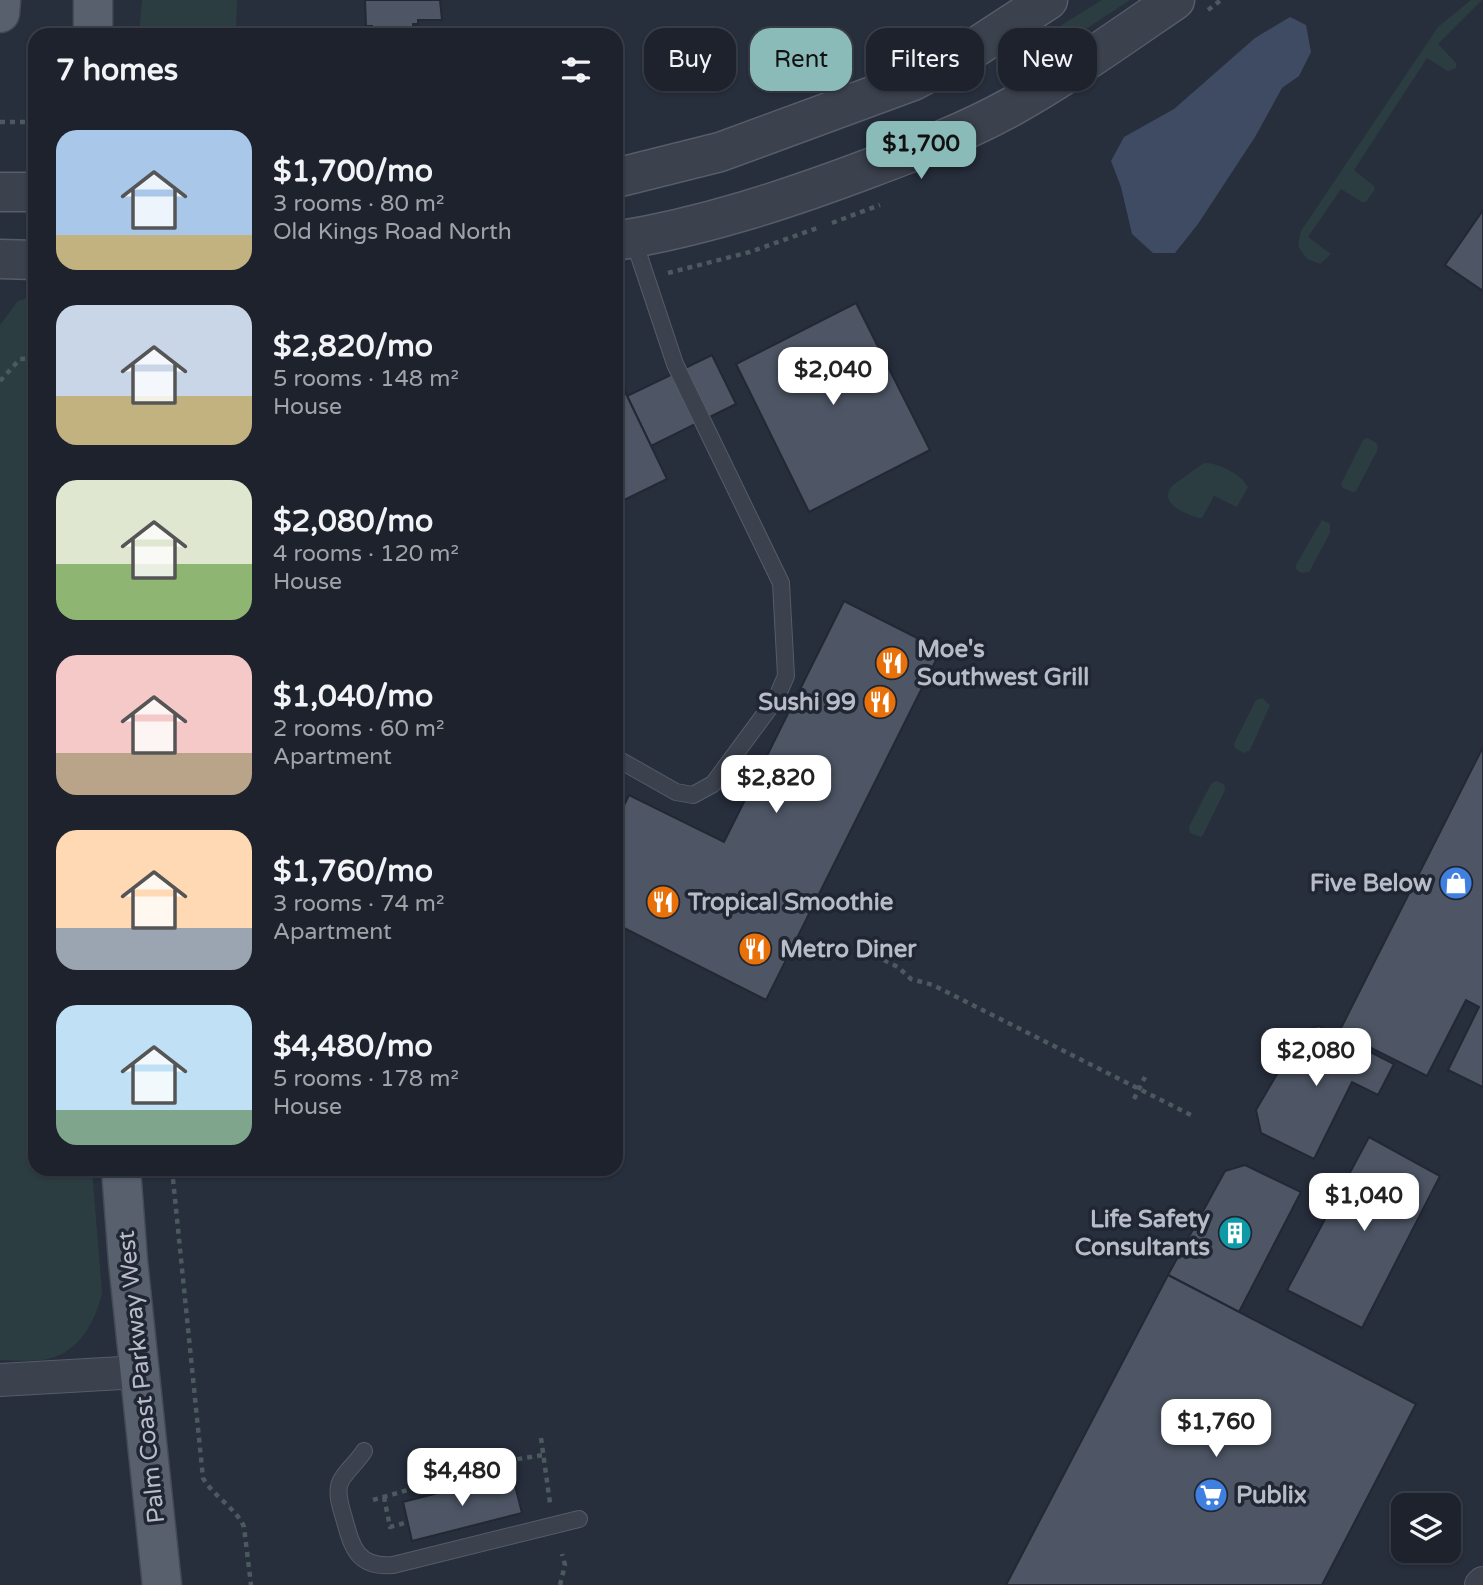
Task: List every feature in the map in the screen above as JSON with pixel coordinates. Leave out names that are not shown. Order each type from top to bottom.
[{"type":"main road","points":[[0,13],[1,0]]},
{"type":"main road","points":[[93,0],[93,28]]},
{"type":"main road","name":"Palm Coast Parkway West","points":[[122,1176],[162,1585]]},
{"type":"street","points":[[623,176],[720,152],[913,81],[974,49],[1048,0]]},
{"type":"street","points":[[625,240],[743,212],[820,187],[940,142],[1010,108],[1096,55],[1175,0]]},
{"type":"street","points":[[0,192],[28,192]]},
{"type":"street","points":[[0,259],[28,260]]},
{"type":"street","points":[[0,1380],[139,1372]]},
{"type":"lane","points":[[623,762],[676,792],[693,795],[713,784],[776,699],[786,676],[781,583],[675,365],[625,240]]},
{"type":"lane","points":[[364,1451],[357,1464],[341,1480],[338,1492],[352,1546],[368,1563],[393,1565],[579,1519]]},
{"type":"path","points":[[0,122],[28,122]]},
{"type":"path","points":[[670,273],[750,252]]},
{"type":"path","points":[[0,381],[20,359],[28,358]]},
{"type":"path","points":[[866,951],[898,967],[911,979],[933,985],[1191,1115]]},
{"type":"path","points":[[1134,1099],[1145,1077]]},
{"type":"path","points":[[173,1176],[178,1248],[184,1271],[202,1478],[211,1491],[241,1519],[251,1585]]},
{"type":"path","points":[[541,1438],[552,1512]]},
{"type":"path","points":[[373,1500],[512,1460],[543,1455]]},
{"type":"path","points":[[447,1478],[450,1490]]},
{"type":"path","points":[[384,1497],[390,1527],[408,1522]]},
{"type":"path","points":[[560,1585],[565,1565],[562,1554]]},
{"type":"shaded area","points":[[142,0],[237,0],[236,28],[140,28]]},
{"type":"shaded area","points":[[1102,0],[1130,0],[1088,28],[1057,28]]},
{"type":"shaded area","points":[[1471,0],[1482,0],[1438,44],[1456,63],[1456,68],[1448,71],[1427,58],[1354,170],[1375,189],[1366,202],[1362,202],[1341,189],[1308,237],[1331,254],[1320,264],[1307,259],[1298,246],[1301,231],[1438,27]]},
{"type":"shaded area","points":[[28,298],[28,1176],[93,1176],[102,1293],[92,1322],[73,1346],[55,1357],[28,1361],[0,1360],[0,325],[18,301]]},
{"type":"shaded area","points":[[1367,438],[1375,442],[1377,451],[1356,491],[1352,492],[1341,484],[1363,440]]},
{"type":"shaded area","points":[[1204,463],[1229,470],[1248,487],[1237,507],[1214,496],[1202,518],[1198,518],[1174,506],[1168,497],[1173,485]]},
{"type":"shaded area","points":[[1322,520],[1330,524],[1330,533],[1309,572],[1301,573],[1296,569],[1296,565]]},
{"type":"shaded area","points":[[1262,698],[1270,705],[1250,750],[1244,753],[1235,748],[1234,744],[1256,700]]},
{"type":"shaded area","points":[[1216,781],[1224,784],[1225,790],[1203,835],[1201,837],[1190,833],[1189,827],[1211,784]]},
{"type":"water","points":[[1290,17],[1306,25],[1311,52],[1299,76],[1282,88],[1255,137],[1198,224],[1175,253],[1153,253],[1132,234],[1121,187],[1111,161],[1124,137],[1174,109],[1255,38]]},
{"type":"building","points":[[365,0],[440,0],[442,20],[418,20],[418,24],[413,24],[413,28],[366,26]]},
{"type":"building","points":[[1483,210],[1483,291],[1445,265]]},
{"type":"building","points":[[856,303],[930,450],[809,512],[736,364]]},
{"type":"building","points":[[712,355],[736,404],[651,446],[627,396]]},
{"type":"building","points":[[623,388],[667,479],[623,501]]},
{"type":"building","points":[[844,601],[941,650],[766,1000],[623,928],[623,807],[629,795],[724,842]]},
{"type":"building","points":[[1483,747],[1483,1087],[1448,1070],[1479,1007],[1466,1000],[1427,1076],[1339,1032]]},
{"type":"building","points":[[1319,1026],[1394,1064],[1378,1095],[1352,1082],[1314,1159],[1261,1133],[1256,1110],[1302,1031]]},
{"type":"building","points":[[1369,1137],[1440,1176],[1362,1328],[1287,1290]]},
{"type":"building","name":"Life Safety Consultants","points":[[1245,1165],[1301,1192],[1239,1312],[1168,1275],[1225,1171]]},
{"type":"building","name":"Publix","points":[[1168,1275],[1416,1404],[1322,1585],[1006,1585]]},
{"type":"building","points":[[512,1474],[522,1513],[412,1541],[403,1502]]},
{"type":"place","name":"Moe's Southwest Grill","points":[[892,663]]},
{"type":"place","name":"Sushi 99","points":[[880,702]]},
{"type":"place","name":"Five Below","points":[[1456,883]]},
{"type":"place","name":"Tropical Smoothie","points":[[663,902]]},
{"type":"place","name":"Metro Diner","points":[[755,949]]},
{"type":"place","name":"Life Safety Consultants","points":[[1235,1233]]},
{"type":"place","name":"Publix","points":[[1211,1495]]}]
